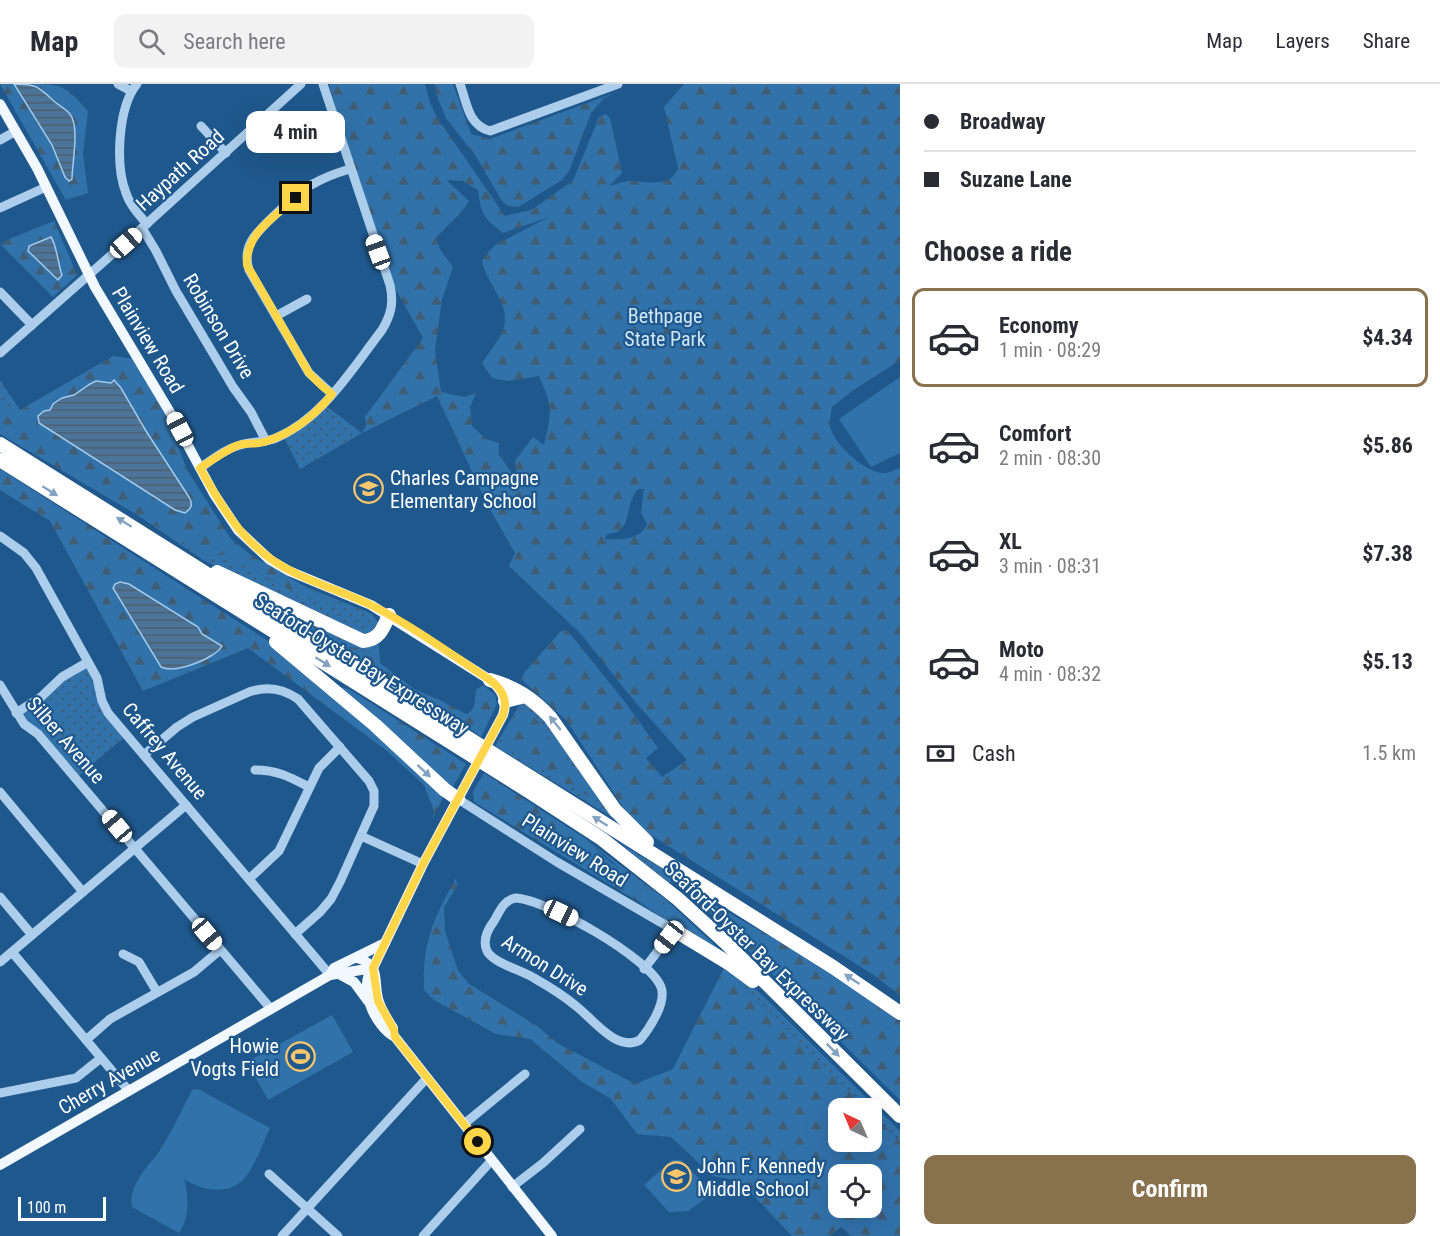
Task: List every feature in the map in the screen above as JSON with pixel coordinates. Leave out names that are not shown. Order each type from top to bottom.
[{"type":"highway","name":"Seaford-Oyster Bay Expressway","points":[[0,444],[473,749]]},
{"type":"highway","name":"Seaford-Oyster Bay Expressway","points":[[0,459],[220,598],[685,874],[833,967],[900,1013]]},
{"type":"highway","points":[[153,541],[359,640],[371,640],[378,636],[389,615]]},
{"type":"highway","points":[[220,598],[366,717],[445,790],[458,799]]},
{"type":"highway","points":[[490,680],[510,685],[538,705],[555,723],[621,817],[640,837],[685,874]]},
{"type":"highway","points":[[505,700],[525,696]]},
{"type":"highway","name":"Seaford-Oyster Bay Expressway","points":[[492,760],[645,872],[717,935],[900,1116]]},
{"type":"highway","points":[[674,930],[739,970],[809,1026]]},
{"type":"main road","name":"Plainview Road","points":[[0,104],[46,187],[88,274],[238,530],[270,560],[298,575],[371,605],[389,615],[490,680],[501,689],[505,700]]},
{"type":"main road","points":[[370,1004],[367,975],[373,968],[423,864],[503,715],[505,700]]},
{"type":"main road","name":"Cherry Avenue","points":[[334,974],[334,968],[385,943]]},
{"type":"main road","points":[[357,958],[368,961],[373,968],[378,1001],[394,1030],[395,1037]]},
{"type":"main road","name":"Cherry Avenue","points":[[0,1165],[334,974],[373,968]]},
{"type":"main road","points":[[334,974],[354,982],[388,1033],[395,1037],[552,1236]]},
{"type":"street","points":[[118,84],[134,88]]},
{"type":"street","name":"Haypath Road","points":[[0,353],[145,226],[301,84]]},
{"type":"street","points":[[200,468],[238,445],[278,437],[308,418],[332,394],[389,318],[392,305],[390,285],[323,84]]},
{"type":"street","points":[[460,84],[475,123],[490,131],[618,84]]},
{"type":"street","name":"Robinson Drive","points":[[134,88],[123,122],[120,170],[126,195],[145,226],[176,291],[233,387],[251,412],[266,441]]},
{"type":"street","points":[[201,126],[226,153]]},
{"type":"street","points":[[0,140],[16,131]]},
{"type":"street","points":[[332,394],[309,373],[249,270],[247,257],[252,241],[309,186],[326,177],[350,169]]},
{"type":"street","points":[[0,208],[46,187]]},
{"type":"street","points":[[0,292],[32,325]]},
{"type":"street","points":[[276,316],[307,299]]},
{"type":"street","name":"Caffrey Avenue","points":[[0,536],[24,553],[36,568],[97,678],[103,706],[295,934],[334,974]]},
{"type":"street","points":[[16,713],[42,697],[62,677],[88,662]]},
{"type":"street","name":"Silber Avenue","points":[[0,685],[24,724],[38,734],[271,1009]]},
{"type":"street","points":[[144,755],[177,727],[194,717],[249,692],[265,689],[283,691],[298,699],[369,781],[374,791],[374,806],[331,899],[295,934]]},
{"type":"street","points":[[249,879],[279,851],[319,768],[340,747]]},
{"type":"street","points":[[255,770],[271,770],[309,786]]},
{"type":"street","points":[[0,792],[83,892]]},
{"type":"street","name":"Plainview Road","points":[[458,799],[593,884],[674,930]]},
{"type":"street","points":[[0,962],[186,805]]},
{"type":"street","points":[[361,836],[423,864]]},
{"type":"street","points":[[0,897],[32,935]]},
{"type":"street","name":"Armon Drive","points":[[524,898],[585,926],[617,946],[644,969],[661,988],[663,995],[658,1009],[640,1040],[628,1044],[616,1041],[564,996],[531,976],[493,958],[487,952],[485,942],[490,926],[504,904],[511,899],[524,898]]},
{"type":"street","points":[[644,969],[674,930]]},
{"type":"street","points":[[86,1040],[110,1019],[194,972],[220,950]]},
{"type":"street","points":[[12,952],[129,1090]]},
{"type":"street","points":[[123,954],[139,962],[157,992]]},
{"type":"street","points":[[0,1093],[76,1078],[101,1058]]},
{"type":"street","points":[[464,1124],[525,1074]]},
{"type":"street","points":[[282,1236],[426,1078]]},
{"type":"street","points":[[512,1187],[543,1163],[580,1129]]},
{"type":"street","points":[[423,1236],[492,1160]]},
{"type":"street","points":[[269,1174],[338,1236]]},
{"type":"green space","points":[[0,84],[14,84],[72,179],[75,130],[71,118],[59,104],[32,84],[59,86],[70,92],[88,111],[83,153],[88,193],[66,200]]},
{"type":"green space","name":"Bethpage State Park","points":[[329,84],[425,84],[430,103],[438,119],[505,216],[531,210],[573,181],[599,117],[606,114],[610,118],[622,173],[609,186],[628,181],[663,182],[669,179],[678,168],[664,107],[684,84],[900,84],[900,360],[832,407],[830,427],[844,449],[867,467],[882,473],[900,468],[900,995],[872,974],[635,825],[566,720],[521,679],[560,632],[567,630],[625,702],[658,748],[646,758],[662,777],[687,760],[631,697],[581,634],[509,566],[515,553],[487,504],[437,396],[362,433],[366,426],[365,417],[423,338],[394,286],[355,175]],"holes":[[[446,180],[463,181],[478,190],[480,205],[485,215],[503,233],[549,217],[495,245],[482,260],[501,302],[505,320],[500,336],[482,363],[492,378],[508,381],[539,376],[549,403],[550,417],[544,445],[533,437],[515,461],[517,480],[499,455],[499,443],[486,439],[472,426],[470,407],[476,393],[464,397],[441,392],[435,350],[442,299],[453,267],[441,251],[436,238],[469,201]],[[638,489],[644,489],[641,513],[647,524],[644,529],[629,538],[605,539],[607,534],[616,532],[625,524],[630,503]]]},
{"type":"green space","points":[[435,84],[453,84],[471,134],[490,139],[620,91],[604,98],[591,113],[569,171],[562,180],[518,207],[509,206],[502,201],[477,158],[446,118],[436,94]]},
{"type":"green space","points":[[54,221],[77,275],[53,297],[1,245],[7,240]]},
{"type":"green space","points":[[113,356],[134,359],[162,404],[187,470],[231,539],[251,555],[340,607],[294,592],[223,554],[207,556],[0,434],[0,406],[20,410]],"holes":[[[96,381],[111,383],[114,381],[124,392],[146,432],[192,503],[137,485],[85,453],[43,411],[48,412],[67,396],[74,395]]]},
{"type":"green space","points":[[900,377],[900,453],[871,467],[839,419]]},
{"type":"green space","points":[[0,380],[20,410],[0,406]]},
{"type":"green space","points":[[326,406],[362,433],[300,469],[283,436]]},
{"type":"green space","points":[[0,469],[276,646],[444,795],[433,818],[433,808],[424,785],[386,750],[248,648],[143,691],[50,521],[0,490]],"holes":[[[129,584],[211,640],[215,654],[181,668],[161,667],[113,588]]]},
{"type":"green space","points":[[117,501],[207,556],[223,554],[294,592],[336,605],[304,586],[372,614],[380,626],[370,635],[359,635],[203,560]]},
{"type":"green space","points":[[255,594],[379,644],[366,655],[360,648],[338,647]]},
{"type":"green space","points":[[379,644],[380,663],[414,689],[464,713],[468,714],[474,707],[476,690],[483,685],[495,695],[497,704],[481,737],[456,718],[338,647],[360,648],[366,655]]},
{"type":"green space","points":[[88,662],[102,701],[127,735],[76,778],[16,713]]},
{"type":"green space","points":[[338,687],[349,689],[466,764],[452,788],[408,746]]},
{"type":"green space","points":[[523,699],[549,721],[613,818],[495,746]]},
{"type":"green space","points":[[54,701],[63,715],[63,720],[62,724],[50,735],[31,718],[31,713]]},
{"type":"green space","points":[[520,708],[531,713],[599,803],[501,745]]},
{"type":"green space","points":[[484,773],[586,839],[610,862],[652,891],[693,932],[474,802],[473,791]]},
{"type":"green space","points":[[586,839],[665,899],[733,962],[636,900],[690,930]]},
{"type":"green space","points":[[620,843],[677,880],[674,883],[667,882]]},
{"type":"green space","points":[[456,878],[457,886],[444,907],[445,931],[458,971],[469,984],[537,1026],[557,1043],[635,1084],[673,1069],[724,968],[855,1098],[828,1098],[828,1152],[882,1152],[882,1125],[900,1142],[900,1236],[851,1236],[841,1227],[830,1236],[792,1236],[740,1181],[713,1176],[671,1137],[637,1134],[610,1098],[582,1082],[530,1039],[496,1034],[434,1000],[424,990],[424,973],[427,944],[436,918]]},
{"type":"green space","points":[[684,887],[849,985],[900,1023],[900,1100]]},
{"type":"green space","points":[[724,968],[740,975],[762,995],[867,1098],[855,1098]]},
{"type":"green space","name":"Howie Vogts Field","points":[[332,1015],[353,1052],[268,1100],[247,1062]]},
{"type":"green space","points":[[198,1089],[270,1128],[251,1170],[241,1182],[233,1187],[208,1189],[184,1179],[188,1207],[183,1227],[179,1233],[132,1207],[131,1200],[135,1185],[163,1146],[192,1090]]},
{"type":"green space","points":[[882,1113],[900,1131],[900,1142],[882,1124]]},
{"type":"green space","points":[[672,1160],[681,1160],[713,1193],[688,1211],[669,1212],[644,1185]]},
{"type":"shaded area","points":[[14,84],[37,87],[70,114],[75,127],[75,136],[72,179],[69,181],[65,177],[52,145]]},
{"type":"shaded area","points":[[51,237],[62,275],[58,280],[28,251],[29,246]]},
{"type":"shaded area","points":[[114,380],[189,497],[191,506],[185,513],[175,510],[39,423],[38,416],[50,410],[53,404],[62,398],[74,395],[96,381],[111,383]]},
{"type":"shaded area","points":[[120,582],[129,584],[198,627],[202,634],[222,646],[211,656],[194,664],[167,669],[161,667],[113,588]]},
{"type":"place","name":"Charles Campagne Elementary School","points":[[369,489]]},
{"type":"place","name":"Howie Vogts Field","points":[[300,1057]]},
{"type":"place","name":"John F. Kennedy Middle School","points":[[676,1177]]},
{"type":"route","points":[[296,198],[255,236],[249,247],[247,265],[309,373],[332,394],[308,418],[278,437],[259,443],[238,445],[200,468],[238,530],[270,560],[289,571],[371,605],[389,615],[501,689],[506,705],[503,715],[423,864],[373,968],[378,1001],[394,1030],[395,1037],[478,1142]]}]
